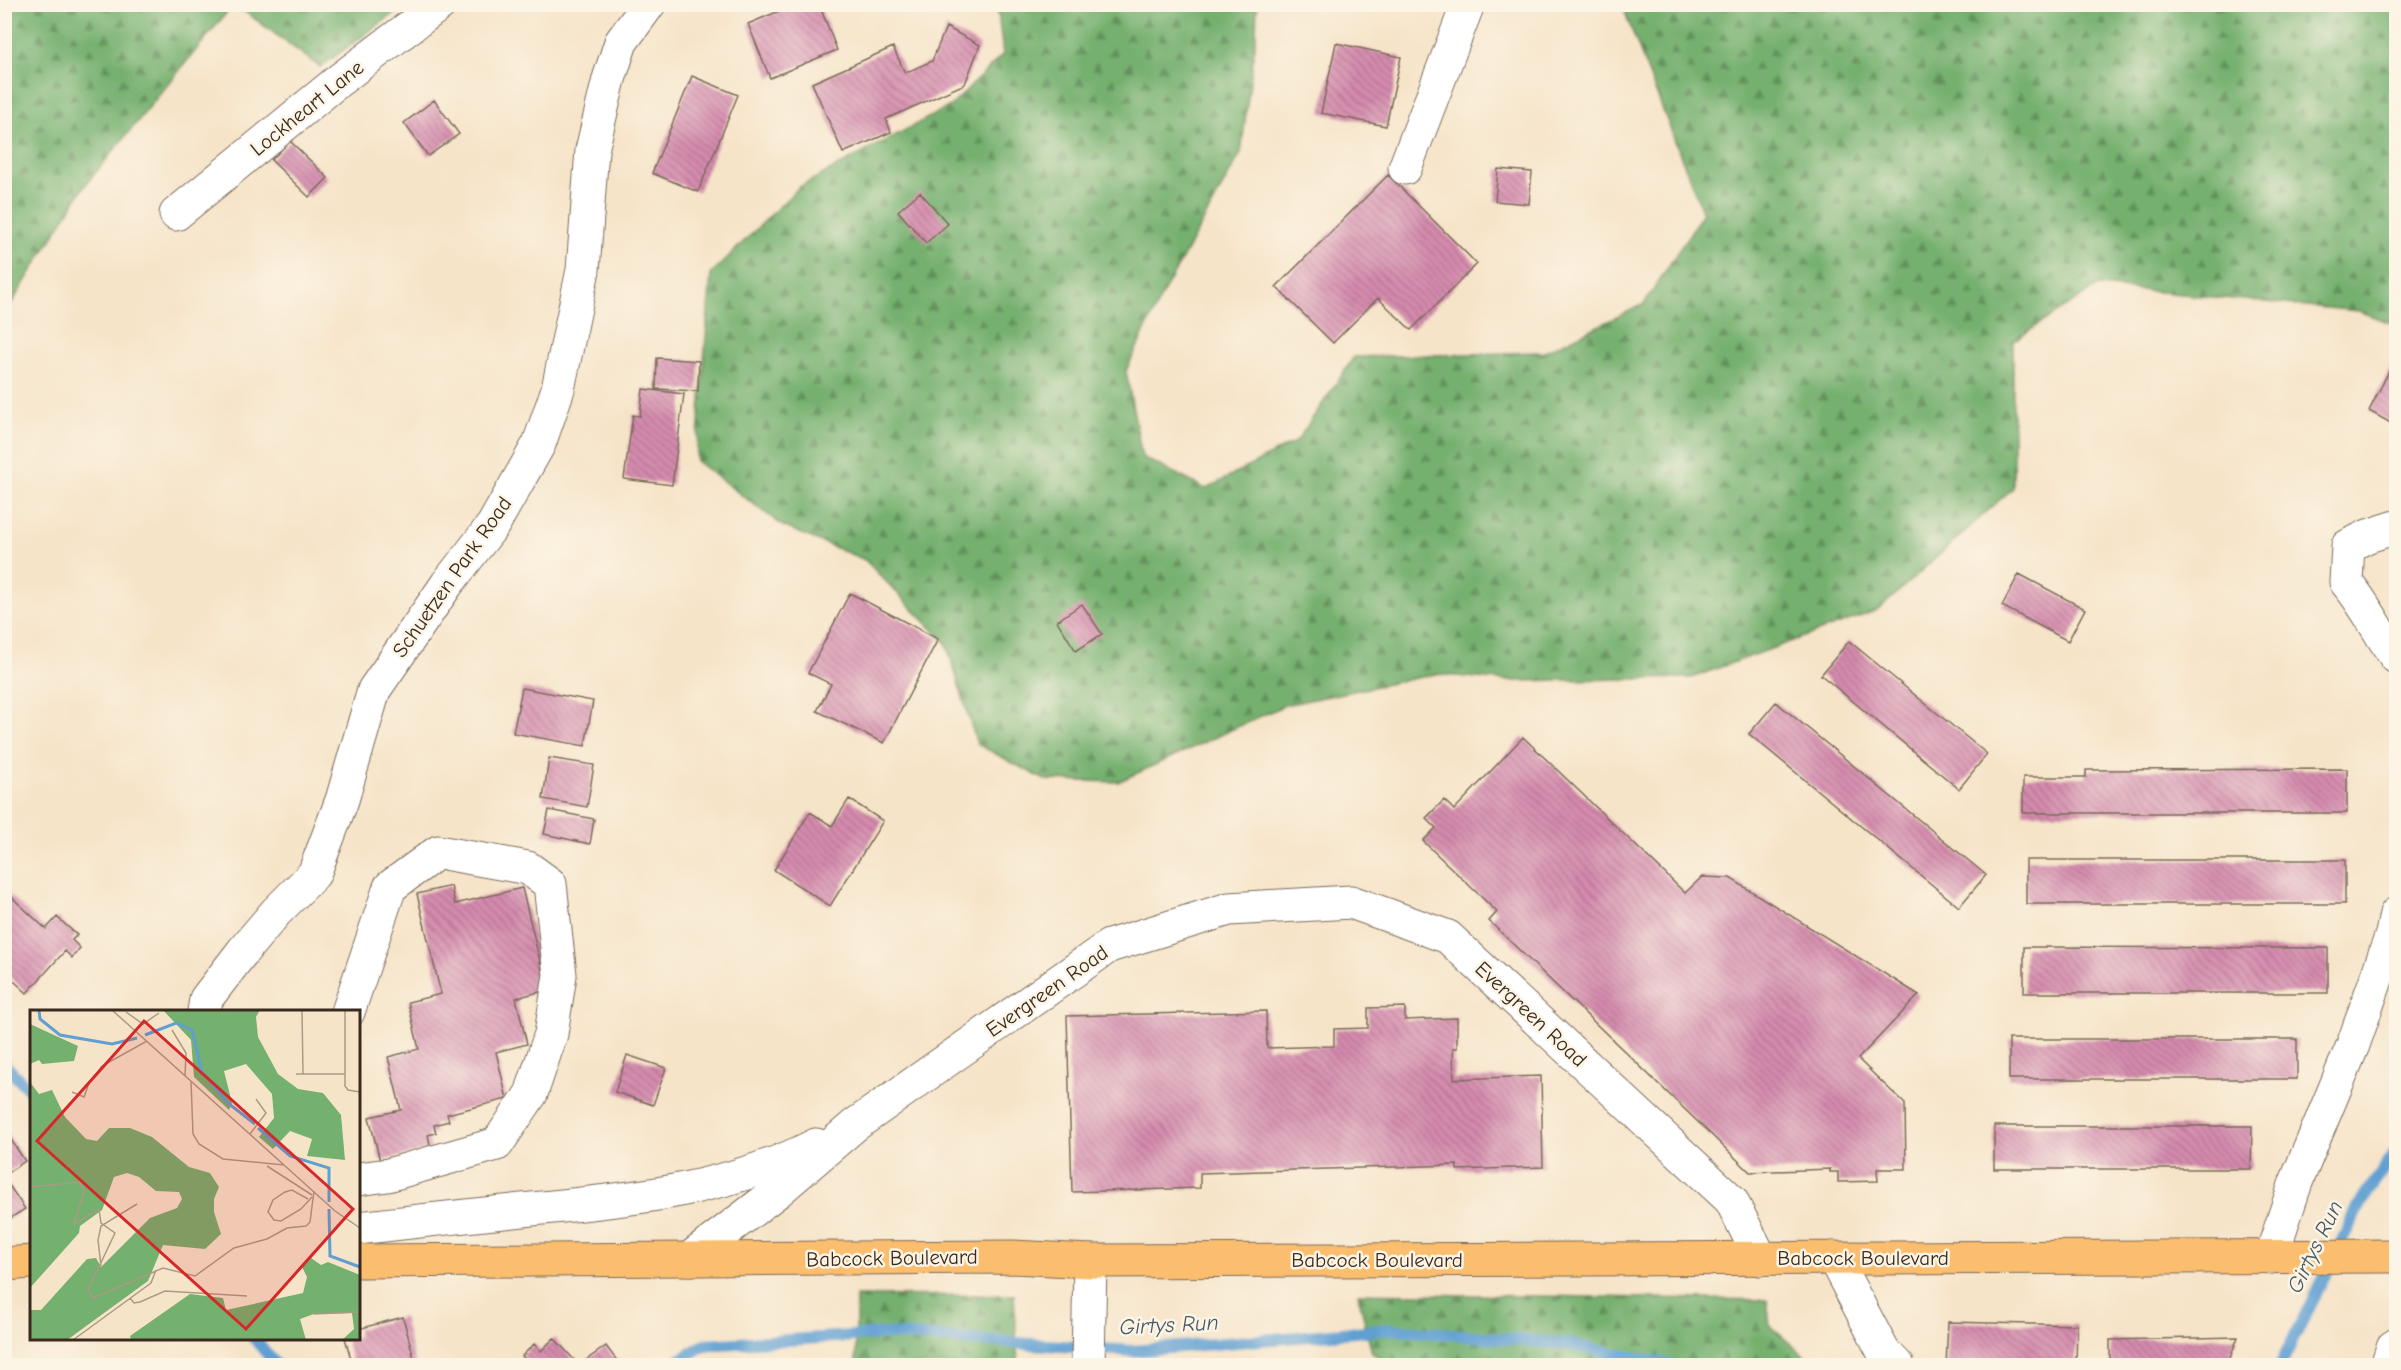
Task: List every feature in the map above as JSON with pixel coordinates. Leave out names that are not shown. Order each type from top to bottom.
[{"type":"main road","name":"Babcock Boulevard","points":[[360,1261],[1013,1257],[1090,1261],[2392,1256]]},
{"type":"main road","points":[[4,1264],[30,1262]]},
{"type":"street","name":"Lockheart Lane","points":[[176,214],[338,81],[440,4]]},
{"type":"street","name":"Schuetzen Park Road","points":[[204,1010],[206,999],[243,951],[276,912],[314,874],[342,800],[374,690],[447,584],[493,525],[539,444],[558,389],[583,270],[592,150],[609,79],[621,42],[649,4]]},
{"type":"street","points":[[1405,168],[1468,4]]},
{"type":"street","points":[[2397,527],[2368,536],[2348,546],[2346,582],[2362,600],[2379,633],[2397,657]]},
{"type":"street","points":[[348,1010],[390,887],[438,852],[528,868],[550,884],[560,975],[550,1034],[531,1094],[497,1144],[388,1175],[360,1179]]},
{"type":"street","name":"Evergreen Road","points":[[689,1259],[778,1191],[855,1125],[1109,946],[1229,909],[1351,902],[1448,938],[1731,1200],[1761,1258]]},
{"type":"street","points":[[2278,1257],[2296,1182],[2353,1045],[2397,914]]},
{"type":"street","points":[[360,1228],[628,1200],[723,1180],[794,1157],[855,1125]]},
{"type":"street","points":[[1834,1258],[1883,1351],[1898,1365]]},
{"type":"street","points":[[1088,1365],[1090,1261]]},
{"type":"street","points":[[2387,1365],[2393,1347],[2397,1345]]},
{"type":"green space","points":[[5,4],[233,5],[83,188],[5,314]]},
{"type":"green space","points":[[236,5],[406,5],[320,67]]},
{"type":"green space","points":[[997,5],[1257,5],[1256,35],[1241,153],[1162,295],[1126,371],[1142,457],[1206,489],[1297,441],[1354,357],[1544,352],[1644,304],[1703,213],[1622,5],[2396,5],[2396,325],[2359,311],[2098,286],[2013,341],[2013,488],[1878,610],[1691,678],[1508,681],[1436,674],[1285,705],[1118,782],[1045,780],[977,744],[946,643],[865,560],[783,526],[696,461],[711,274],[799,187],[952,105],[1003,54]]},
{"type":"green space","points":[[1358,1293],[1767,1300],[1770,1326],[1815,1365],[1392,1365],[1372,1353]]},
{"type":"green space","points":[[1014,1295],[1018,1365],[856,1365],[856,1296]]},
{"type":"building","points":[[796,4],[819,4],[837,50],[770,78],[748,24]]},
{"type":"building","points":[[946,27],[980,45],[965,84],[886,119],[891,132],[843,153],[812,83],[893,47],[905,73],[932,61]]},
{"type":"building","points":[[1336,43],[1401,57],[1386,126],[1321,113]]},
{"type":"building","points":[[692,76],[738,95],[698,192],[652,173]]},
{"type":"building","points":[[434,100],[459,134],[428,156],[404,123]]},
{"type":"building","points":[[290,141],[328,178],[309,197],[271,160]]},
{"type":"building","points":[[1498,169],[1532,172],[1529,204],[1495,201]]},
{"type":"building","points":[[1388,175],[1477,264],[1411,330],[1378,298],[1333,343],[1276,287]]},
{"type":"building","points":[[920,192],[948,224],[926,243],[898,211]]},
{"type":"building","points":[[2396,357],[2396,426],[2369,411]]},
{"type":"building","points":[[657,358],[699,361],[698,391],[656,389]]},
{"type":"building","points":[[643,389],[684,394],[672,485],[624,479],[633,415],[640,416]]},
{"type":"building","points":[[2019,574],[2085,609],[2068,641],[2002,606]]},
{"type":"building","points":[[850,593],[938,639],[884,743],[817,711],[831,684],[808,673]]},
{"type":"building","points":[[1082,604],[1102,634],[1076,651],[1057,621]]},
{"type":"building","points":[[1849,641],[1987,754],[1959,789],[1821,675]]},
{"type":"building","points":[[522,688],[593,701],[585,746],[513,733]]},
{"type":"building","points":[[1776,702],[1986,875],[1959,907],[1749,734]]},
{"type":"building","points":[[1523,737],[1685,893],[1702,877],[1730,878],[1919,995],[1858,1059],[1905,1104],[1906,1169],[1877,1169],[1878,1181],[1838,1182],[1838,1172],[1830,1172],[1830,1169],[1750,1172],[1489,921],[1497,912],[1423,841],[1436,828],[1426,818],[1444,800],[1454,810]]},
{"type":"building","points":[[549,758],[594,765],[587,807],[543,799]]},
{"type":"building","points":[[2347,769],[2347,813],[2023,813],[2023,777],[2086,777],[2086,770]]},
{"type":"building","points":[[849,799],[883,821],[830,906],[774,870],[810,812],[832,826]]},
{"type":"building","points":[[549,810],[594,819],[590,844],[544,834]]},
{"type":"building","points":[[2026,860],[2345,860],[2345,904],[2026,904]]},
{"type":"building","points":[[451,886],[455,904],[522,888],[547,990],[516,998],[527,1044],[496,1052],[507,1099],[447,1114],[449,1121],[434,1125],[436,1133],[428,1135],[431,1149],[380,1161],[369,1117],[401,1110],[388,1057],[419,1049],[408,1002],[441,994],[417,894]]},
{"type":"building","points":[[4,890],[46,929],[57,917],[77,935],[72,940],[80,948],[72,958],[65,951],[27,993],[4,972]]},
{"type":"building","points":[[2024,947],[2328,948],[2328,993],[2024,993]]},
{"type":"building","points":[[1405,1007],[1405,1020],[1457,1018],[1457,1048],[1453,1048],[1454,1079],[1541,1076],[1543,1167],[1457,1170],[1457,1165],[1200,1173],[1200,1188],[1072,1192],[1067,1016],[1266,1011],[1267,1048],[1334,1046],[1334,1029],[1368,1028],[1368,1008]]},
{"type":"building","points":[[2009,1039],[2297,1039],[2297,1079],[2009,1079]]},
{"type":"building","points":[[627,1055],[666,1068],[653,1105],[615,1092]]},
{"type":"building","points":[[1994,1126],[2252,1126],[2251,1169],[1994,1169]]},
{"type":"building","points":[[4,1129],[25,1161],[4,1175]]},
{"type":"building","points":[[4,1178],[25,1209],[4,1222]]},
{"type":"building","points":[[403,1317],[416,1366],[353,1366],[346,1340],[360,1340],[360,1328]]},
{"type":"building","points":[[1948,1322],[2077,1325],[2076,1366],[1946,1366]]},
{"type":"building","points":[[2238,1337],[2227,1366],[2110,1366],[2110,1340]]},
{"type":"building","points":[[554,1338],[579,1365],[606,1346],[618,1362],[613,1366],[526,1366],[529,1363],[522,1356],[534,1344],[541,1351]]},
{"type":"waterway","name":"Girtys Run","points":[[4,1064],[30,1091]]},
{"type":"waterway","name":"Girtys Run","points":[[2280,1366],[2361,1202],[2396,1152]]},
{"type":"waterway","name":"Girtys Run","points":[[670,1366],[704,1345],[886,1334],[1133,1351],[1389,1329],[1568,1344],[1674,1366]]},
{"type":"waterway","name":"Girtys Run","points":[[256,1340],[277,1366]]}]
